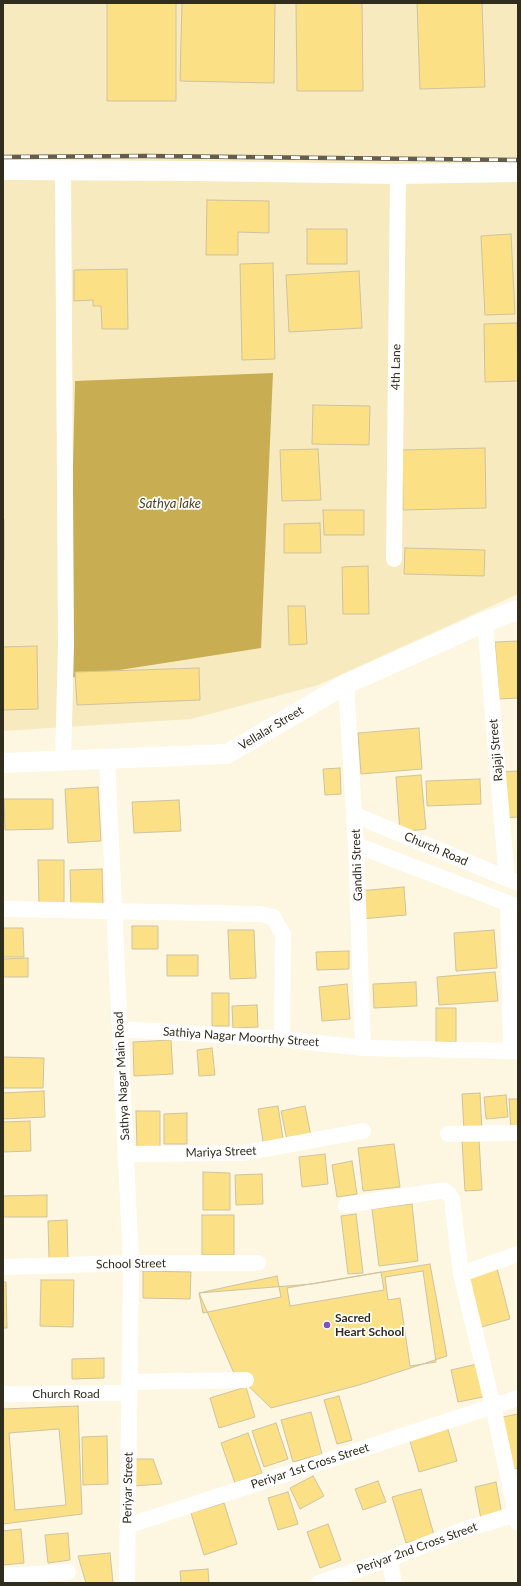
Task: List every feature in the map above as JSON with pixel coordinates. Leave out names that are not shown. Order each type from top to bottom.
[{"type":"street","points":[[3,170],[398,174],[518,172]]},
{"type":"street","points":[[63,170],[66,645],[63,761]]},
{"type":"street","name":"4th Lane","points":[[394,559],[398,174]]},
{"type":"street","name":"Vellalar Street","points":[[3,763],[227,754],[346,684],[485,622],[518,610]]},
{"type":"street","name":"Rajaji Street","points":[[485,622],[513,881]]},
{"type":"street","name":"Gandhi Street","points":[[346,684],[355,815],[363,1048]]},
{"type":"street","name":"Sathya Nagar Main Road","points":[[107,759],[131,1263],[129,1388]]},
{"type":"street","name":"Church Road","points":[[355,815],[513,881]]},
{"type":"street","name":"Church Road","points":[[356,845],[513,905]]},
{"type":"street","points":[[513,905],[514,1051]]},
{"type":"street","points":[[3,909],[260,914],[272,918],[283,934],[282,1039]]},
{"type":"street","name":"Sathiya Nagar Moorthy Street","points":[[120,1029],[282,1039],[363,1048],[514,1051]]},
{"type":"street","name":"Mariya Street","points":[[126,1154],[244,1154],[363,1131]]},
{"type":"street","points":[[448,1134],[518,1133]]},
{"type":"street","points":[[346,1205],[445,1191],[452,1199],[461,1274],[493,1406],[517,1518]]},
{"type":"street","points":[[461,1274],[518,1254]]},
{"type":"street","name":"School Street","points":[[3,1267],[131,1263],[258,1263]]},
{"type":"street","name":"Church Road","points":[[3,1394],[129,1388],[246,1380]]},
{"type":"street","name":"Periyar Street","points":[[127,1583],[129,1388]]},
{"type":"street","name":"Periyar 1st Cross Street","points":[[127,1526],[518,1398]]},
{"type":"street","name":"Periyar 2nd Cross Street","points":[[319,1583],[389,1559],[464,1530],[517,1518]]},
{"type":"street","points":[[389,1559],[394,1583]]},
{"type":"street","points":[[3,1576],[68,1572]]},
{"type":"shaded area","points":[[3,3],[518,3],[518,594],[318,685],[191,719],[3,731]]},
{"type":"water","name":"Sathya lake","points":[[273,373],[261,648],[68,678],[75,381]]},
{"type":"building","points":[[107,3],[176,3],[176,101],[107,101]]},
{"type":"building","points":[[182,3],[275,3],[274,83],[180,81]]},
{"type":"building","points":[[296,3],[362,3],[363,91],[297,91]]},
{"type":"building","points":[[417,3],[482,3],[485,87],[420,89]]},
{"type":"building","points":[[207,200],[269,201],[269,233],[238,232],[238,255],[206,255]]},
{"type":"building","points":[[307,229],[347,229],[347,264],[307,264]]},
{"type":"building","points":[[511,234],[515,314],[485,315],[481,236]]},
{"type":"building","points":[[273,263],[275,359],[242,360],[240,264]]},
{"type":"building","points":[[127,269],[128,329],[102,329],[101,306],[93,306],[93,300],[74,301],[74,270]]},
{"type":"building","points":[[359,271],[362,328],[289,332],[286,275]]},
{"type":"building","points":[[517,323],[518,381],[485,382],[484,324]]},
{"type":"building","points":[[313,405],[370,406],[369,445],[312,444]]},
{"type":"building","points":[[485,448],[486,508],[403,510],[402,450]]},
{"type":"building","points":[[318,449],[321,500],[282,501],[280,450]]},
{"type":"building","points":[[323,510],[364,510],[364,535],[324,535]]},
{"type":"building","points":[[4,519],[4,560],[3,560]]},
{"type":"building","points":[[320,523],[321,553],[284,553],[284,524]]},
{"type":"building","points":[[405,548],[485,550],[484,576],[404,574]]},
{"type":"building","points":[[368,566],[369,614],[343,614],[342,567]]},
{"type":"building","points":[[288,606],[305,606],[307,644],[289,645]]},
{"type":"building","points":[[518,641],[518,698],[499,699],[495,642]]},
{"type":"building","points":[[37,646],[38,709],[3,710],[3,647]]},
{"type":"building","points":[[199,668],[200,700],[77,705],[75,672]]},
{"type":"building","points":[[419,728],[422,769],[361,774],[358,733]]},
{"type":"building","points":[[340,768],[341,794],[325,795],[323,769]]},
{"type":"building","points":[[518,771],[518,817],[502,818],[499,772]]},
{"type":"building","points":[[421,775],[426,829],[400,832],[396,777]]},
{"type":"building","points":[[480,779],[481,804],[427,806],[426,781]]},
{"type":"building","points":[[98,787],[101,841],[68,843],[65,789]]},
{"type":"building","points":[[4,799],[53,799],[53,829],[5,830]]},
{"type":"building","points":[[179,800],[181,831],[134,833],[132,802]]},
{"type":"building","points":[[38,860],[64,860],[64,906],[39,906]]},
{"type":"building","points":[[102,869],[103,906],[71,907],[70,870]]},
{"type":"building","points":[[404,887],[406,915],[361,919],[358,891]]},
{"type":"building","points":[[132,926],[158,926],[158,949],[132,949]]},
{"type":"building","points":[[3,928],[23,928],[24,957],[3,957]]},
{"type":"building","points":[[228,930],[254,930],[256,978],[230,979]]},
{"type":"building","points":[[494,930],[497,968],[456,971],[454,933]]},
{"type":"building","points":[[349,951],[349,969],[317,970],[316,952]]},
{"type":"building","points":[[167,955],[198,955],[198,976],[167,976]]},
{"type":"building","points":[[28,958],[28,977],[3,977],[3,959]]},
{"type":"building","points":[[495,972],[498,1001],[439,1005],[437,977]]},
{"type":"building","points":[[416,982],[417,1006],[374,1008],[373,984]]},
{"type":"building","points":[[347,984],[350,1019],[322,1021],[319,987]]},
{"type":"building","points":[[212,993],[229,993],[229,1026],[212,1026]]},
{"type":"building","points":[[257,1005],[258,1027],[233,1028],[232,1006]]},
{"type":"building","points":[[436,1008],[456,1008],[456,1042],[436,1042]]},
{"type":"building","points":[[171,1040],[173,1074],[134,1076],[133,1042]]},
{"type":"building","points":[[212,1048],[215,1075],[199,1076],[197,1050]]},
{"type":"building","points":[[3,1057],[44,1058],[43,1088],[3,1088]]},
{"type":"building","points":[[44,1091],[45,1117],[3,1119],[3,1093]]},
{"type":"building","points":[[480,1093],[482,1131],[464,1132],[462,1094]]},
{"type":"building","points":[[506,1095],[508,1117],[486,1119],[484,1097]]},
{"type":"building","points":[[509,1099],[518,1099],[518,1130],[511,1130]]},
{"type":"building","points":[[278,1106],[284,1145],[264,1148],[258,1109]]},
{"type":"building","points":[[305,1106],[311,1136],[287,1140],[281,1111]]},
{"type":"building","points":[[136,1111],[160,1111],[160,1147],[137,1147]]},
{"type":"building","points":[[187,1113],[187,1144],[164,1144],[164,1114]]},
{"type":"building","points":[[30,1121],[31,1151],[3,1152],[3,1122]]},
{"type":"building","points":[[479,1140],[482,1190],[465,1191],[462,1141]]},
{"type":"building","points":[[394,1144],[400,1187],[363,1191],[358,1148]]},
{"type":"building","points":[[325,1154],[328,1184],[302,1187],[299,1157]]},
{"type":"building","points":[[352,1161],[357,1194],[337,1197],[332,1165]]},
{"type":"building","points":[[203,1172],[230,1173],[230,1210],[203,1210]]},
{"type":"building","points":[[262,1174],[263,1204],[236,1205],[235,1175]]},
{"type":"building","points":[[47,1195],[47,1217],[3,1217],[3,1196]]},
{"type":"building","points":[[412,1204],[418,1261],[379,1266],[372,1209]]},
{"type":"building","points":[[356,1214],[363,1273],[348,1274],[341,1216]]},
{"type":"building","points":[[202,1215],[234,1215],[234,1255],[202,1255]]},
{"type":"building","points":[[67,1220],[68,1258],[49,1259],[48,1221]]},
{"type":"building","name":"Sacred Heart School","points":[[430,1264],[447,1356],[359,1385],[271,1408],[233,1371],[199,1293],[312,1284]]},
{"type":"building","points":[[497,1268],[510,1319],[478,1328],[464,1276]]},
{"type":"building","points":[[143,1271],[191,1272],[190,1299],[143,1298]]},
{"type":"building","points":[[423,1271],[436,1362],[410,1366],[400,1298],[388,1300],[385,1277]]},
{"type":"building","points":[[381,1272],[384,1290],[290,1306],[287,1288]]},
{"type":"building","points":[[277,1276],[281,1297],[203,1313],[199,1293]]},
{"type":"building","points":[[41,1280],[74,1280],[73,1327],[40,1326]]},
{"type":"building","points":[[3,1282],[6,1282],[7,1328],[3,1328]]},
{"type":"building","points":[[104,1358],[104,1378],[72,1379],[72,1359]]},
{"type":"building","points":[[477,1364],[483,1397],[458,1402],[451,1370]]},
{"type":"building","points":[[246,1387],[255,1417],[219,1428],[210,1398]]},
{"type":"building","points":[[339,1396],[352,1440],[337,1444],[324,1400]]},
{"type":"building","points":[[78,1406],[82,1514],[3,1524],[3,1409]]},
{"type":"building","points":[[311,1412],[322,1454],[293,1462],[281,1420]]},
{"type":"building","points":[[518,1414],[518,1468],[507,1470],[498,1418]]},
{"type":"building","points":[[276,1423],[288,1459],[264,1467],[252,1431]]},
{"type":"building","points":[[447,1426],[457,1461],[419,1472],[409,1438]]},
{"type":"building","points":[[59,1429],[66,1505],[15,1510],[9,1433]]},
{"type":"building","points":[[248,1433],[262,1473],[235,1483],[221,1443]]},
{"type":"building","points":[[107,1436],[108,1484],[83,1485],[82,1437]]},
{"type":"building","points":[[132,1459],[153,1459],[162,1484],[133,1486]]},
{"type":"building","points":[[313,1476],[324,1496],[300,1509],[290,1488]]},
{"type":"building","points":[[378,1481],[386,1502],[363,1510],[355,1489]]},
{"type":"building","points":[[496,1482],[502,1515],[481,1519],[475,1487]]},
{"type":"building","points":[[421,1489],[434,1535],[406,1543],[392,1497]]},
{"type":"building","points":[[288,1492],[298,1524],[278,1530],[268,1498]]},
{"type":"building","points":[[224,1503],[237,1544],[204,1555],[191,1513]]},
{"type":"building","points":[[328,1524],[341,1560],[320,1568],[307,1532]]},
{"type":"building","points":[[21,1529],[24,1563],[3,1565],[3,1531]]},
{"type":"building","points":[[68,1533],[70,1560],[48,1563],[45,1535]]},
{"type":"building","points":[[110,1553],[113,1583],[86,1583],[78,1556]]},
{"type":"building","points":[[208,1569],[209,1583],[181,1583],[180,1571]]},
{"type":"railway","points":[[3,157],[146,156],[518,160]]},
{"type":"place","name":"Sacred Heart School","points":[[327,1325]]}]
